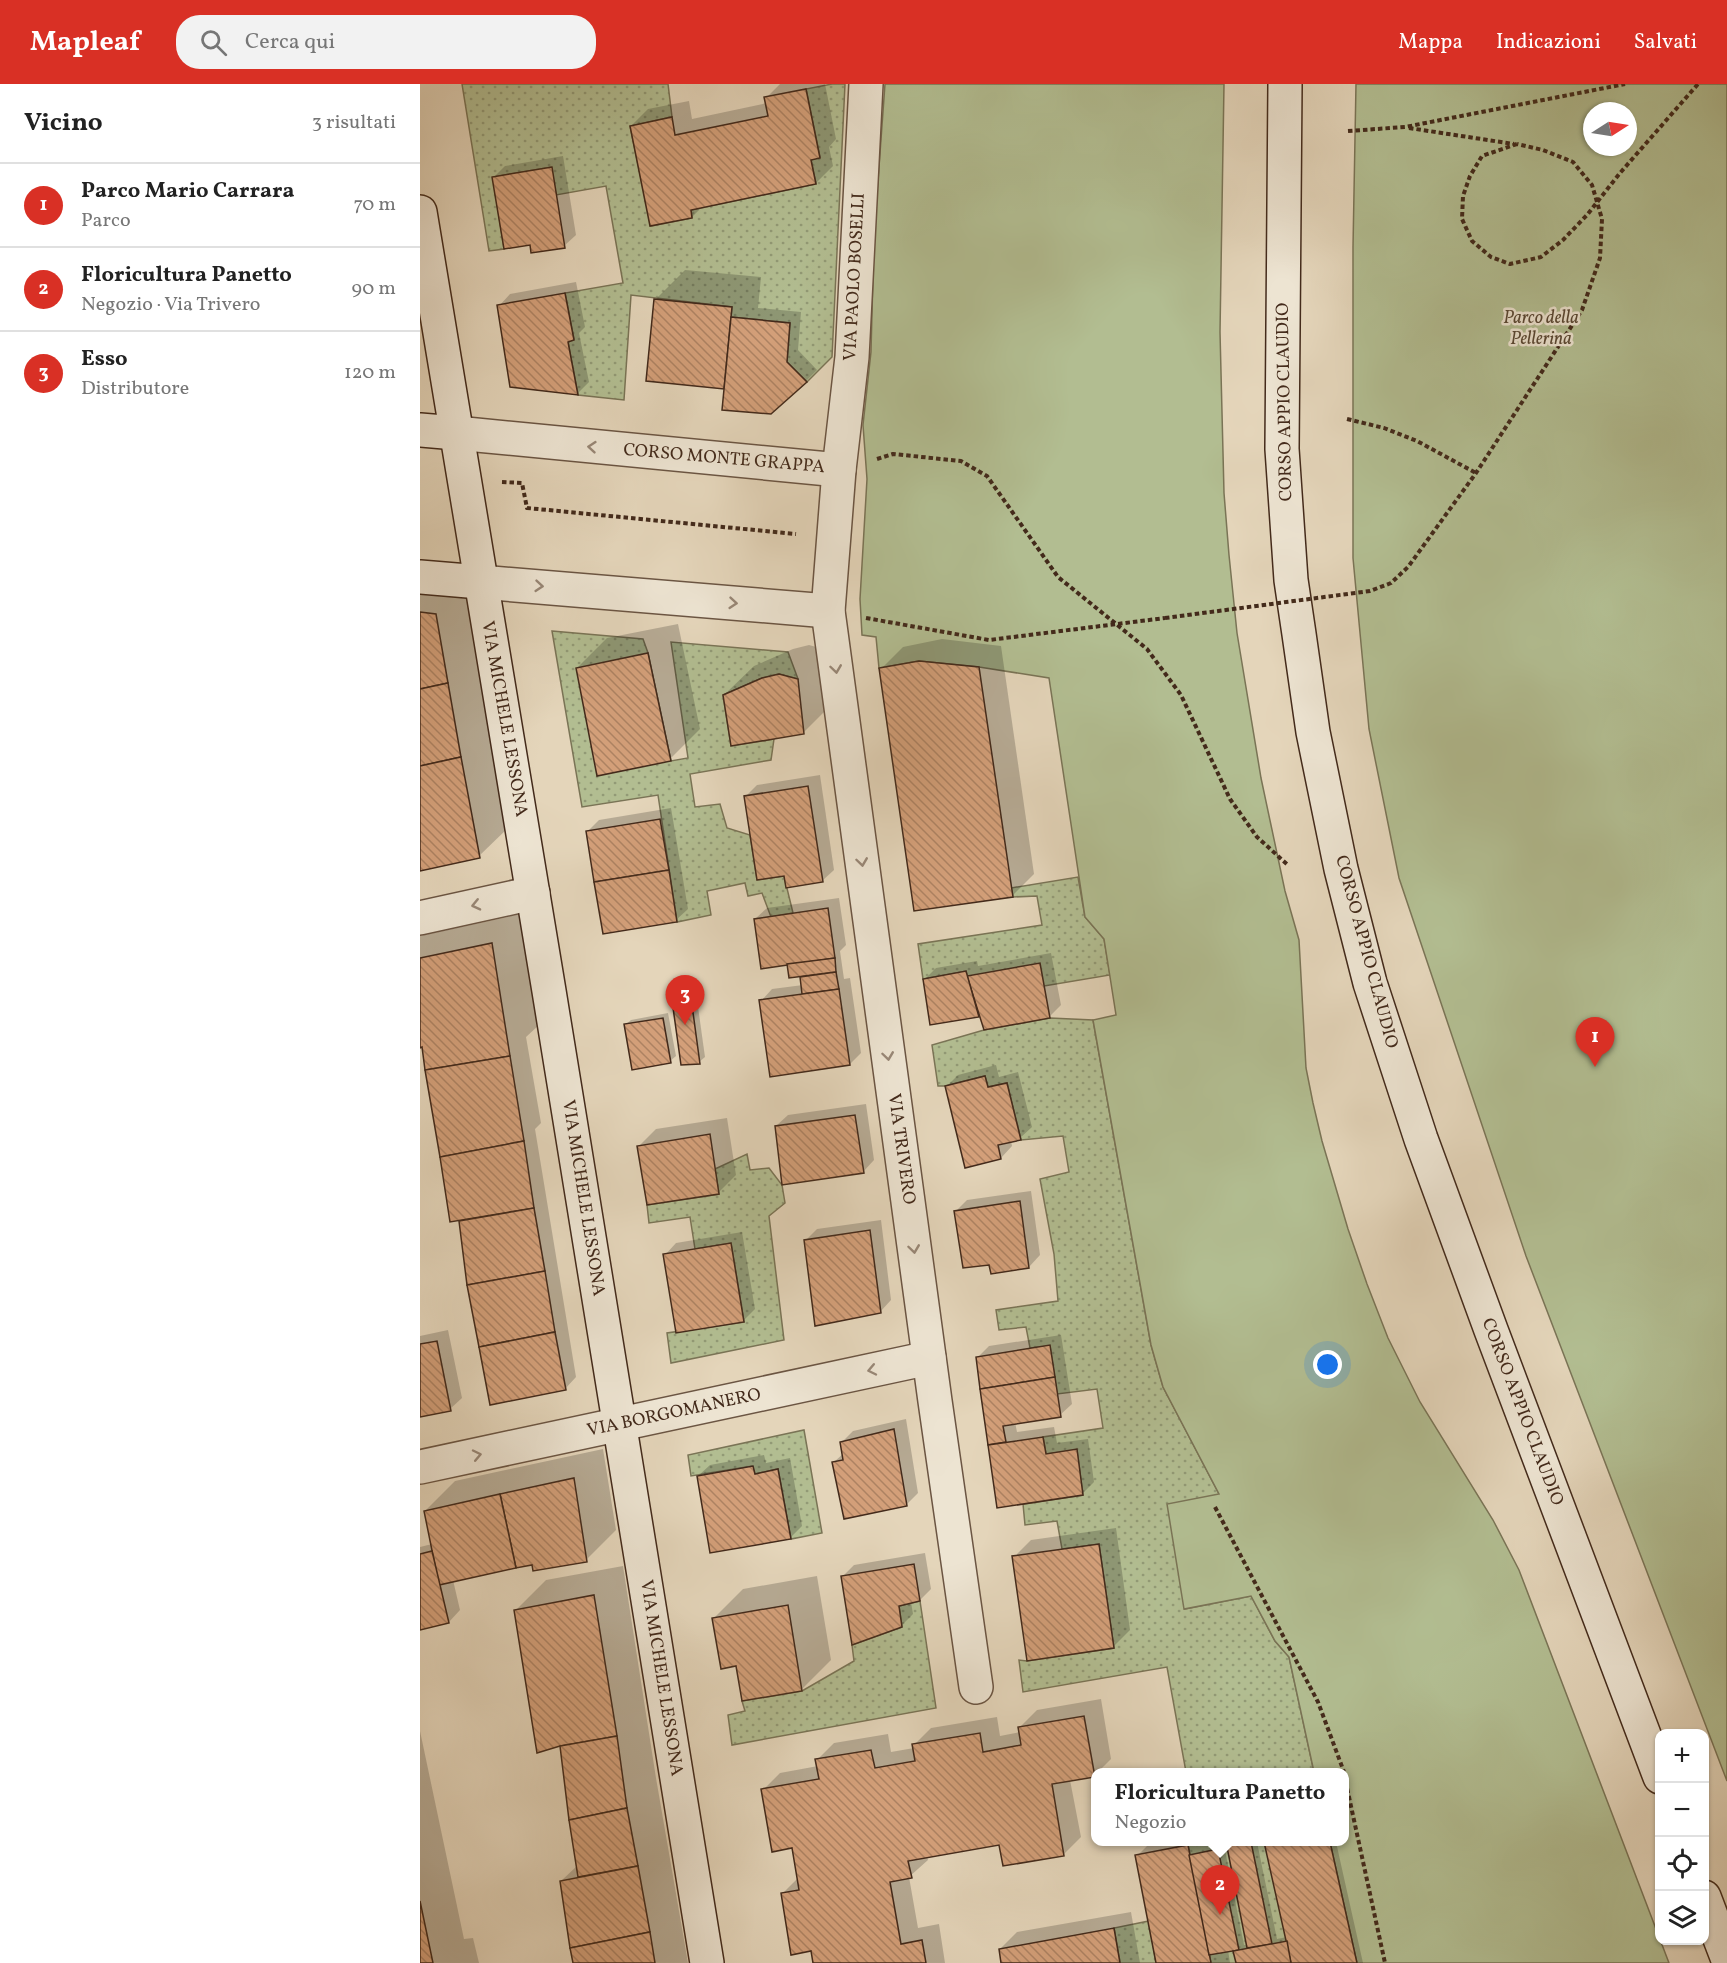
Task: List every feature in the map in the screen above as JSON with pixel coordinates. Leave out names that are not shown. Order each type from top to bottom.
[{"type":"street","name":"VIA PAOLO BOSELLI","points":[[839,470],[852,357],[866,84]]},
{"type":"street","name":"CORSO APPIO CLAUDIO","points":[[1285,84],[1282,449],[1284,485],[1292,580],[1311,721],[1341,869],[1370,983],[1421,1139],[1655,1766]]},
{"type":"street","name":"VIA MICHELE LESSONA","points":[[420,212],[707,1963]]},
{"type":"street","name":"CORSO MONTE GRAPPA","points":[[420,430],[839,470],[828,611]]},
{"type":"street","points":[[420,577],[828,611]]},
{"type":"street","name":"VIA TRIVERO","points":[[828,611],[976,1687]]},
{"type":"street","points":[[420,918],[533,893]]},
{"type":"street","name":"VIA BORGOMANERO","points":[[420,1467],[929,1358]]},
{"type":"street","points":[[1709,1910],[1727,1957]]},
{"type":"path","points":[[1348,131],[1405,127],[1625,84]]},
{"type":"path","points":[[1517,144],[1482,156],[1470,176],[1463,196],[1462,219],[1472,241],[1491,257],[1510,264],[1541,257],[1563,240],[1698,84]]},
{"type":"path","points":[[828,611],[989,640],[1370,591],[1391,583],[1408,567],[1476,473],[1582,310],[1600,258],[1602,219],[1592,185],[1573,162],[1543,150],[1517,144],[1405,127]]},
{"type":"path","points":[[1347,419],[1384,428],[1417,441],[1476,473]]},
{"type":"path","points":[[839,470],[893,454],[961,461],[987,476],[1058,577],[1147,649],[1181,695],[1230,799],[1257,837],[1289,866]]},
{"type":"path","points":[[464,481],[522,483],[527,507],[807,534]]},
{"type":"path","points":[[1215,1507],[1318,1702],[1342,1768]]},
{"type":"path","points":[[1349,1796],[1385,1963]]},
{"type":"green space","points":[[462,84],[668,84],[672,117],[630,126],[651,226],[692,218],[691,210],[816,184],[811,160],[820,157],[806,89],[845,84],[832,357],[807,382],[787,362],[790,323],[731,317],[732,307],[631,295],[624,400],[578,395],[568,342],[574,339],[565,293],[623,283],[606,186],[556,195],[551,167],[493,177],[504,249],[489,251]]},
{"type":"green space","points":[[885,84],[1224,84],[1220,332],[1224,493],[1229,555],[1237,633],[1261,778],[1285,891],[1299,940],[1306,1068],[1313,1103],[1348,1229],[1388,1338],[1420,1402],[1493,1520],[1519,1570],[1655,1926],[1655,1945],[1662,1945],[1669,1963],[1357,1963],[1331,1846],[1349,1846],[1349,1768],[1313,1768],[1289,1657],[1275,1641],[1251,1596],[1184,1609],[1167,1504],[1219,1494],[1163,1387],[1151,1345],[1093,1020],[1116,1015],[1104,939],[1085,917],[1049,678],[979,667],[919,661],[879,668],[876,637],[862,635],[860,599],[867,479],[863,425],[871,352],[874,236]]},
{"type":"green space","name":"Parco della Pellerina","points":[[1356,84],[1727,84],[1727,1781],[1526,1256],[1399,878],[1369,729],[1353,558],[1353,247]]},
{"type":"green space","points":[[552,631],[643,639],[671,761],[688,758],[671,642],[788,652],[798,679],[779,674],[762,678],[723,695],[731,746],[774,739],[771,760],[690,774],[695,807],[720,804],[727,828],[750,835],[757,880],[784,876],[793,913],[771,917],[762,893],[748,896],[745,883],[707,891],[711,915],[677,922],[658,795],[582,807]]},
{"type":"green space","points":[[1078,877],[1085,917],[1104,939],[1110,975],[1044,986],[967,976],[966,971],[923,979],[918,944],[1042,925],[1037,896],[1013,897],[1011,888]]},
{"type":"green space","points":[[1050,1018],[1093,1020],[1151,1345],[1163,1387],[1219,1494],[1185,1609],[1251,1596],[1275,1641],[1289,1657],[1313,1768],[1185,1768],[1167,1667],[1023,1692],[1019,1660],[1027,1661],[1114,1648],[1099,1544],[1062,1549],[1057,1521],[1025,1525],[1023,1504],[1083,1495],[1077,1450],[1046,1454],[1043,1437],[1103,1428],[1097,1389],[1057,1394],[1050,1346],[1030,1348],[1026,1327],[999,1330],[996,1310],[1058,1301],[1054,1254],[1040,1179],[1069,1172],[1063,1136],[1021,1140],[1007,1083],[988,1087],[985,1076],[938,1086],[932,1045],[984,1030]]},
{"type":"green space","points":[[747,1154],[750,1170],[769,1168],[782,1185],[785,1203],[769,1216],[784,1340],[671,1363],[667,1333],[744,1322],[731,1243],[695,1249],[690,1217],[649,1223],[647,1205],[719,1194],[715,1169]]},
{"type":"green space","points":[[804,1430],[822,1533],[791,1539],[778,1469],[755,1474],[752,1466],[691,1476],[688,1455]]},
{"type":"green space","points":[[920,1601],[936,1708],[732,1745],[728,1715],[745,1711],[742,1701],[802,1691],[854,1661],[852,1645],[902,1627],[899,1606]]},
{"type":"green space","points":[[1188,1846],[1331,1846],[1357,1963],[1211,1963]]},
{"type":"green space","points":[[1149,1921],[1156,1963],[1120,1963],[1114,1928]]},
{"type":"building","points":[[806,89],[820,158],[811,160],[816,184],[691,210],[692,218],[650,226],[630,126],[672,117],[675,135],[768,116],[764,97]]},
{"type":"building","points":[[552,167],[565,248],[531,253],[530,245],[504,249],[492,177]]},
{"type":"building","points":[[565,293],[574,340],[568,342],[578,395],[510,387],[497,305]]},
{"type":"building","points":[[654,299],[732,307],[724,389],[646,381]]},
{"type":"building","points":[[731,317],[790,323],[787,362],[807,382],[771,414],[722,410]]},
{"type":"building","points":[[420,612],[436,614],[448,683],[420,689]]},
{"type":"building","points":[[648,653],[671,761],[597,776],[576,668]]},
{"type":"building","points":[[919,661],[979,667],[1013,897],[914,911],[879,668]]},
{"type":"building","points":[[779,674],[798,679],[804,734],[731,746],[723,695],[762,678]]},
{"type":"building","points":[[448,683],[461,757],[420,766],[420,689]]},
{"type":"building","points":[[461,757],[480,858],[420,871],[420,766]]},
{"type":"building","points":[[808,786],[823,882],[786,888],[784,876],[757,880],[744,796]]},
{"type":"building","points":[[660,819],[669,870],[594,882],[586,831]]},
{"type":"building","points":[[669,870],[677,922],[603,934],[594,882]]},
{"type":"building","points":[[828,908],[835,958],[761,969],[754,919]]},
{"type":"building","points":[[492,943],[510,1056],[425,1070],[422,1047],[420,1048],[420,958]]},
{"type":"building","points":[[835,958],[836,972],[789,978],[787,964]]},
{"type":"building","points":[[1040,963],[1050,1018],[984,1030],[967,976]]},
{"type":"building","points":[[966,971],[979,1017],[930,1025],[923,979]]},
{"type":"building","points":[[836,972],[839,989],[802,994],[800,977]]},
{"type":"building","points":[[689,983],[700,1064],[681,1065],[670,986]]},
{"type":"building","points":[[839,989],[850,1065],[770,1077],[759,1000]]},
{"type":"building","points":[[663,1018],[671,1063],[632,1070],[624,1024]]},
{"type":"building","points":[[510,1056],[524,1141],[440,1157],[425,1070]]},
{"type":"building","points":[[985,1076],[988,1087],[1007,1083],[1021,1140],[998,1145],[1001,1159],[965,1168],[945,1086]]},
{"type":"building","points":[[855,1115],[864,1173],[782,1185],[775,1126]]},
{"type":"building","points":[[710,1134],[719,1194],[647,1205],[637,1146]]},
{"type":"building","points":[[524,1141],[534,1208],[450,1222],[440,1157]]},
{"type":"building","points":[[1020,1201],[1029,1268],[991,1274],[989,1265],[963,1268],[954,1211]]},
{"type":"building","points":[[534,1208],[545,1271],[467,1285],[459,1221]]},
{"type":"building","points":[[870,1230],[881,1313],[815,1326],[804,1240]]},
{"type":"building","points":[[731,1243],[744,1322],[676,1333],[663,1254]]},
{"type":"building","points":[[545,1271],[555,1332],[479,1347],[467,1285]]},
{"type":"building","points":[[555,1332],[566,1390],[490,1405],[479,1347]]},
{"type":"building","points":[[437,1341],[451,1411],[420,1417],[420,1344]]},
{"type":"building","points":[[1050,1345],[1055,1377],[980,1389],[976,1357]]},
{"type":"building","points":[[1055,1377],[1061,1417],[1003,1426],[1006,1442],[988,1445],[980,1389]]},
{"type":"building","points":[[894,1429],[907,1506],[844,1519],[832,1462],[843,1460],[840,1442]]},
{"type":"building","points":[[1043,1437],[1046,1454],[1077,1449],[1083,1495],[997,1508],[988,1445]]},
{"type":"building","points":[[753,1466],[755,1474],[778,1469],[791,1539],[710,1553],[697,1476]]},
{"type":"building","points":[[574,1478],[587,1562],[533,1571],[532,1565],[516,1568],[500,1494]]},
{"type":"building","points":[[500,1494],[516,1568],[439,1585],[424,1511]]},
{"type":"building","points":[[1099,1544],[1114,1648],[1027,1661],[1012,1556]]},
{"type":"building","points":[[432,1551],[449,1623],[420,1630],[420,1554]]},
{"type":"building","points":[[914,1564],[920,1601],[899,1606],[902,1627],[852,1645],[841,1576]]},
{"type":"building","points":[[594,1595],[617,1736],[560,1746],[537,1753],[514,1610]]},
{"type":"building","points":[[788,1605],[802,1691],[742,1701],[736,1666],[721,1669],[712,1618]]},
{"type":"building","points":[[1084,1716],[1093,1768],[1091,1768],[1091,1778],[1052,1784],[1064,1856],[1003,1866],[999,1845],[908,1861],[912,1878],[890,1882],[901,1944],[922,1940],[926,1963],[813,1963],[811,1951],[791,1955],[781,1893],[799,1890],[792,1848],[772,1852],[761,1789],[819,1779],[815,1759],[871,1750],[875,1768],[915,1761],[912,1744],[980,1733],[983,1752],[1021,1745],[1018,1727]]},
{"type":"building","points":[[617,1736],[627,1808],[569,1820],[560,1746]]},
{"type":"building","points":[[627,1808],[638,1866],[578,1877],[569,1820]]},
{"type":"building","points":[[1188,1846],[1211,1963],[1156,1963],[1135,1855]]},
{"type":"building","points":[[1227,1846],[1252,1846],[1272,1944],[1247,1948]]},
{"type":"building","points":[[1265,1846],[1331,1846],[1357,1963],[1291,1963]]},
{"type":"building","points":[[1218,1849],[1239,1950],[1209,1955],[1189,1855]]},
{"type":"building","points":[[638,1866],[650,1932],[570,1948],[560,1881]]},
{"type":"building","points":[[420,1901],[433,1963],[420,1963]]},
{"type":"building","points":[[1114,1928],[1120,1963],[1001,1963],[999,1949]]},
{"type":"building","points":[[650,1932],[655,1963],[573,1963],[570,1948]]},
{"type":"building","points":[[1287,1941],[1291,1963],[1236,1963],[1233,1951]]},
{"type":"place","name":"Esso","points":[[685,1025]]},
{"type":"place","name":"Parco Mario Carrara","points":[[1595,1067]]},
{"type":"place","name":"Floricultura Panetto","points":[[1220,1915]]}]
